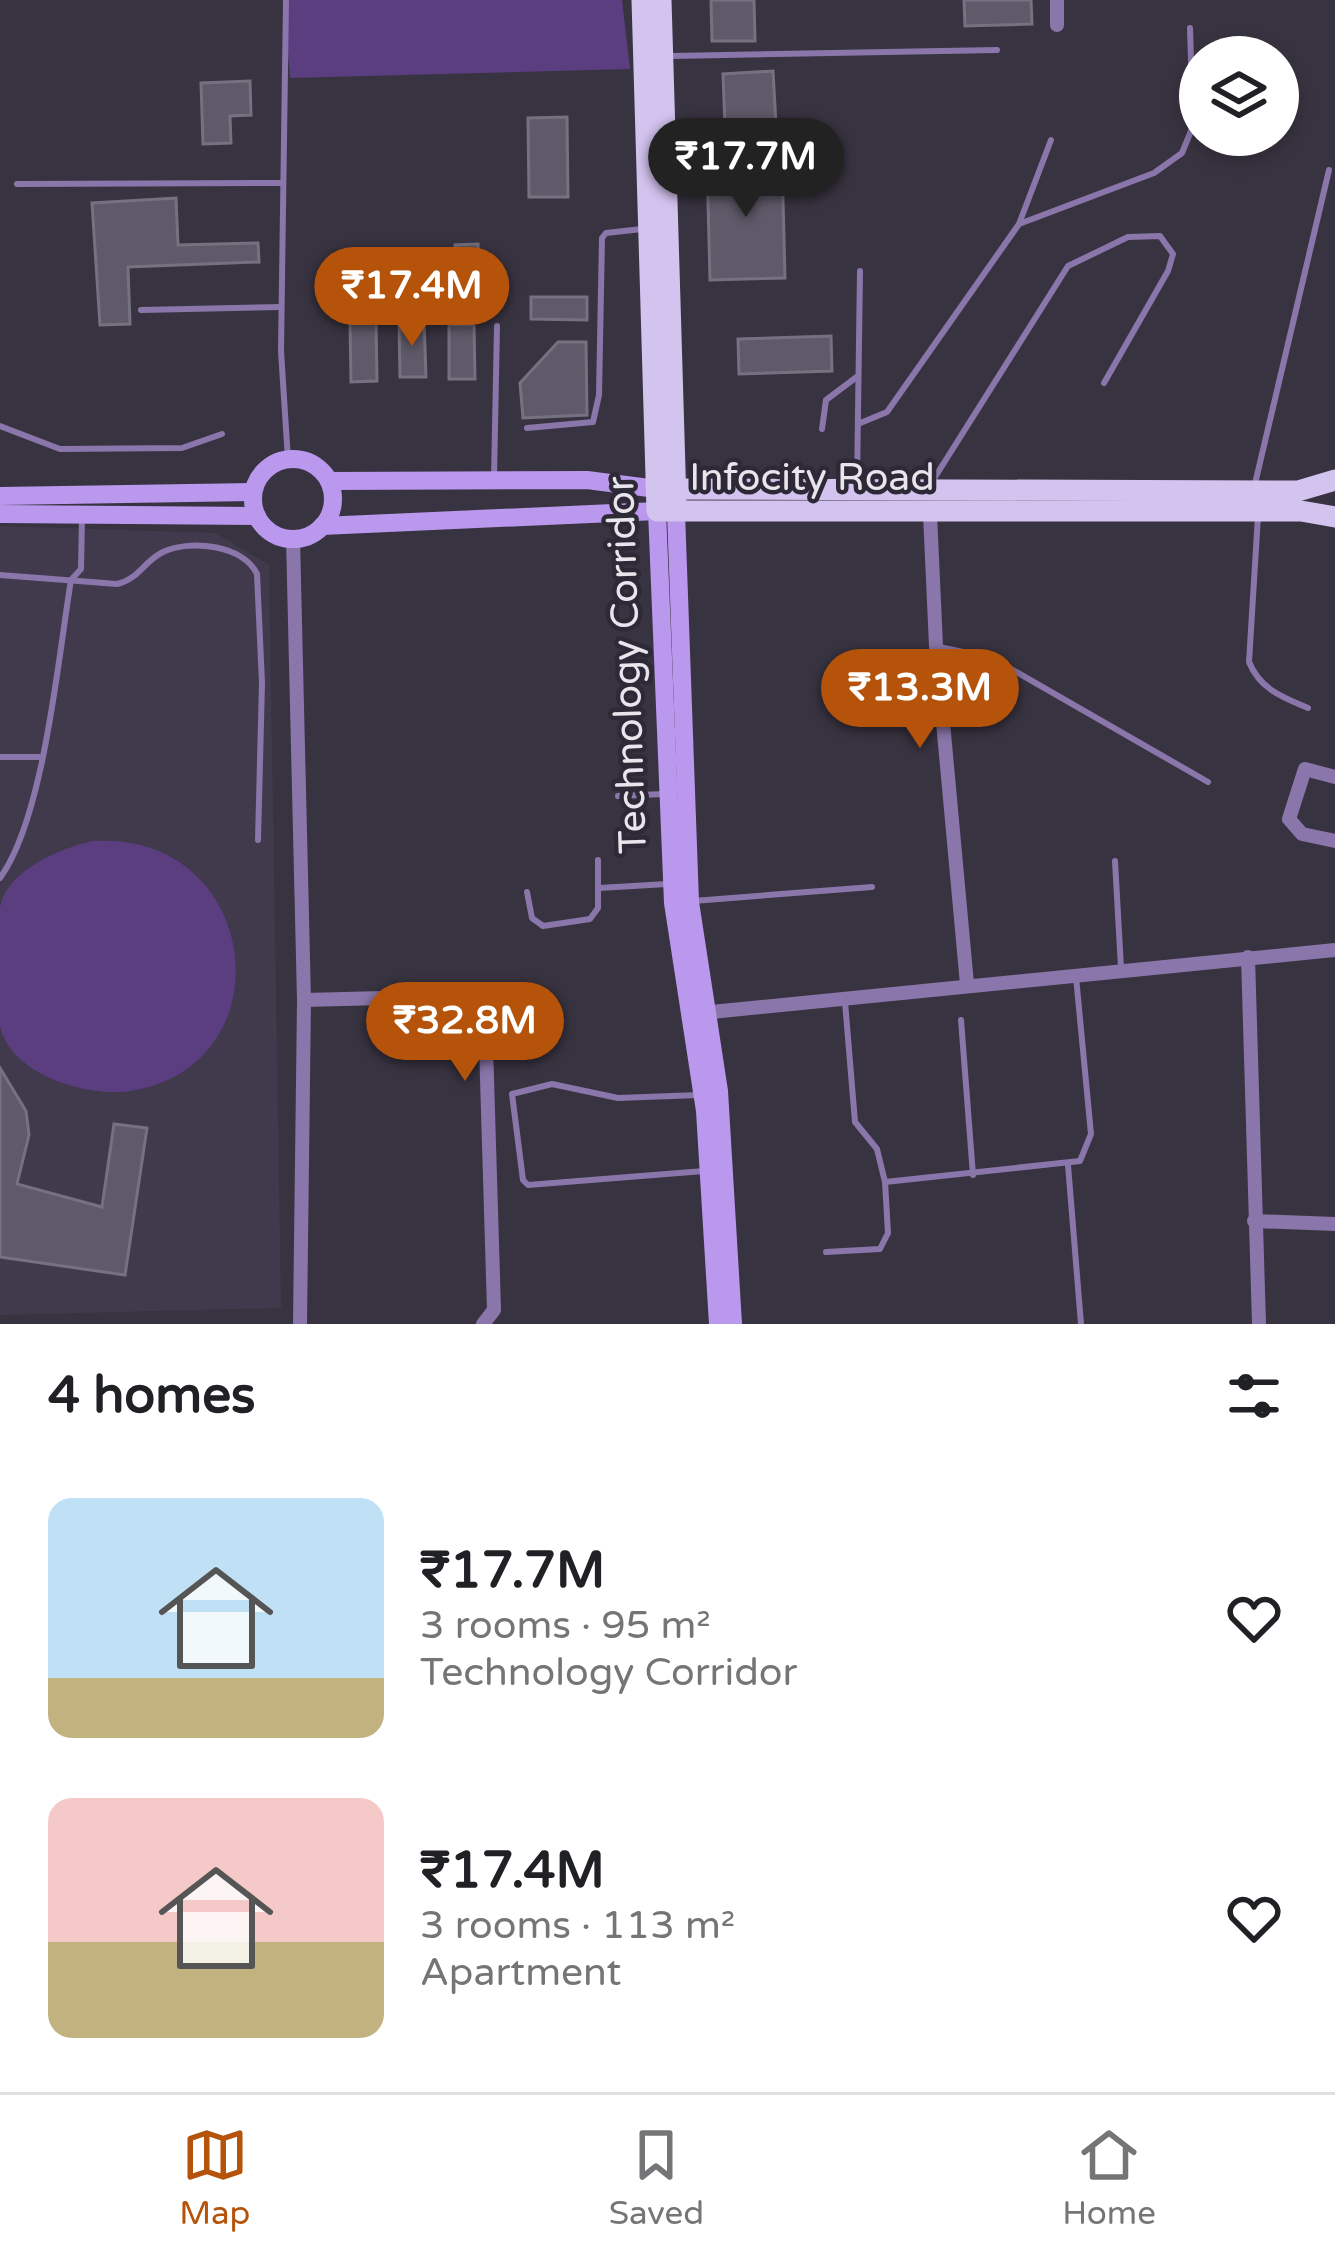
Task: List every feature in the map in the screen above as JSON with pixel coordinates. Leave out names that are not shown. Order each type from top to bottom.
[{"type":"main road","name":"Technology Corridor","points":[[642,0],[646,228],[666,501]]},
{"type":"main road","points":[[661,0],[666,501]]},
{"type":"main road","name":"Infocity Road","points":[[1300,501],[1335,480]]},
{"type":"main road","name":"Infocity Road","points":[[666,501],[857,494],[927,504]]},
{"type":"main road","name":"Infocity Road","points":[[666,501],[1300,501],[1335,518]]},
{"type":"street","points":[[1057,0],[1058,25]]},
{"type":"street","points":[[287,460],[314,465],[328,481],[332,505],[322,526],[293,538],[272,533],[257,516],[254,492],[265,470],[287,460]]},
{"type":"street","name":"Infocity Road","points":[[328,481],[586,480],[666,501]]},
{"type":"street","points":[[0,496],[254,492]]},
{"type":"street","points":[[666,501],[690,902],[733,1324]]},
{"type":"street","name":"Infocity Road","points":[[322,526],[666,501]]},
{"type":"street","name":"Technology Corridor","points":[[666,501],[672,884],[700,1013],[718,1324]]},
{"type":"street","points":[[927,504],[968,984]]},
{"type":"street","points":[[0,514],[257,516]]},
{"type":"street","points":[[293,538],[304,1000],[301,1324]]},
{"type":"street","points":[[1335,777],[1305,769],[1289,819],[1302,835],[1335,841]]},
{"type":"street","points":[[700,1013],[1335,950]]},
{"type":"street","points":[[1249,958],[1259,1324]]},
{"type":"street","points":[[304,1000],[463,996],[485,1012],[494,1310],[483,1324]]},
{"type":"street","points":[[1254,1221],[1335,1224]]},
{"type":"lane","points":[[286,0],[282,307],[287,460]]},
{"type":"lane","points":[[1019,224],[1154,173],[1182,153],[1193,126],[1190,28]]},
{"type":"lane","points":[[663,56],[997,50]]},
{"type":"lane","points":[[858,424],[887,412],[1019,224],[1051,140]]},
{"type":"lane","points":[[1308,708],[1276,694],[1255,677],[1249,662],[1256,502],[1329,170]]},
{"type":"lane","points":[[17,184],[284,183]]},
{"type":"lane","points":[[526,428],[593,422],[599,395],[602,238],[606,232],[646,228]]},
{"type":"lane","points":[[927,504],[1068,266],[1128,237],[1160,236],[1173,254],[1168,271],[1105,383]]},
{"type":"lane","points":[[857,494],[860,271]]},
{"type":"lane","points":[[141,310],[282,307]]},
{"type":"lane","points":[[494,480],[497,326]]},
{"type":"lane","points":[[822,429],[826,400],[858,376]]},
{"type":"lane","points":[[0,426],[60,449],[182,448],[222,434]]},
{"type":"lane","points":[[0,878],[19,849],[71,580],[81,569],[82,513]]},
{"type":"lane","points":[[0,575],[134,580],[163,552],[181,548],[223,548],[251,562],[257,574],[262,683],[258,840]]},
{"type":"lane","points":[[936,646],[992,658],[1208,782]]},
{"type":"lane","points":[[0,758],[39,758]]},
{"type":"lane","points":[[618,796],[667,794]]},
{"type":"lane","points":[[527,892],[532,918],[552,926],[596,916],[598,860]]},
{"type":"lane","points":[[1115,861],[1121,968]]},
{"type":"lane","points":[[599,888],[672,884]]},
{"type":"lane","points":[[690,902],[872,887]]},
{"type":"lane","points":[[885,1182],[1068,1165],[1088,1151],[1076,974]]},
{"type":"lane","points":[[826,1252],[868,1252],[886,1242],[885,1182],[878,1149],[855,1121],[844,998]]},
{"type":"lane","points":[[961,1021],[974,1175]]},
{"type":"lane","points":[[703,1095],[618,1098],[552,1084],[512,1094],[517,1146],[528,1185],[709,1170]]},
{"type":"lane","points":[[1068,1165],[1081,1324]]},
{"type":"shaded area","points":[[284,0],[622,0],[630,69],[290,78]]},
{"type":"shaded area","points":[[0,526],[215,533],[269,565],[281,1308],[0,1315]]},
{"type":"shaded area","points":[[93,841],[149,848],[192,872],[221,909],[234,952],[233,998],[215,1040],[181,1073],[130,1091],[94,1090],[53,1080],[19,1058],[0,1026],[0,907],[5,894],[37,863]]},
{"type":"building","points":[[711,0],[754,0],[755,41],[712,41]]},
{"type":"building","points":[[964,0],[1031,0],[1032,24],[965,26]]},
{"type":"building","points":[[773,71],[776,124],[725,127],[723,74]]},
{"type":"building","points":[[250,81],[251,115],[230,116],[231,143],[203,144],[201,83]]},
{"type":"building","points":[[567,117],[568,197],[529,197],[528,118]]},
{"type":"building","points":[[782,160],[785,278],[710,280],[707,162]]},
{"type":"building","points":[[176,198],[178,245],[258,243],[259,262],[128,267],[130,324],[100,325],[92,203]]},
{"type":"building","points":[[478,244],[480,286],[458,287],[455,245]]},
{"type":"building","points":[[531,297],[587,297],[587,320],[531,319]]},
{"type":"building","points":[[424,320],[426,377],[400,377],[399,321]]},
{"type":"building","points":[[376,322],[377,381],[351,382],[350,323]]},
{"type":"building","points":[[449,325],[474,325],[475,379],[449,379]]},
{"type":"building","points":[[831,336],[832,371],[739,374],[738,339]]},
{"type":"building","points":[[558,342],[586,342],[587,415],[523,418],[520,383]]},
{"type":"building","points":[[0,1068],[26,1111],[29,1135],[17,1184],[102,1207],[114,1124],[147,1128],[125,1275],[0,1257]]}]
